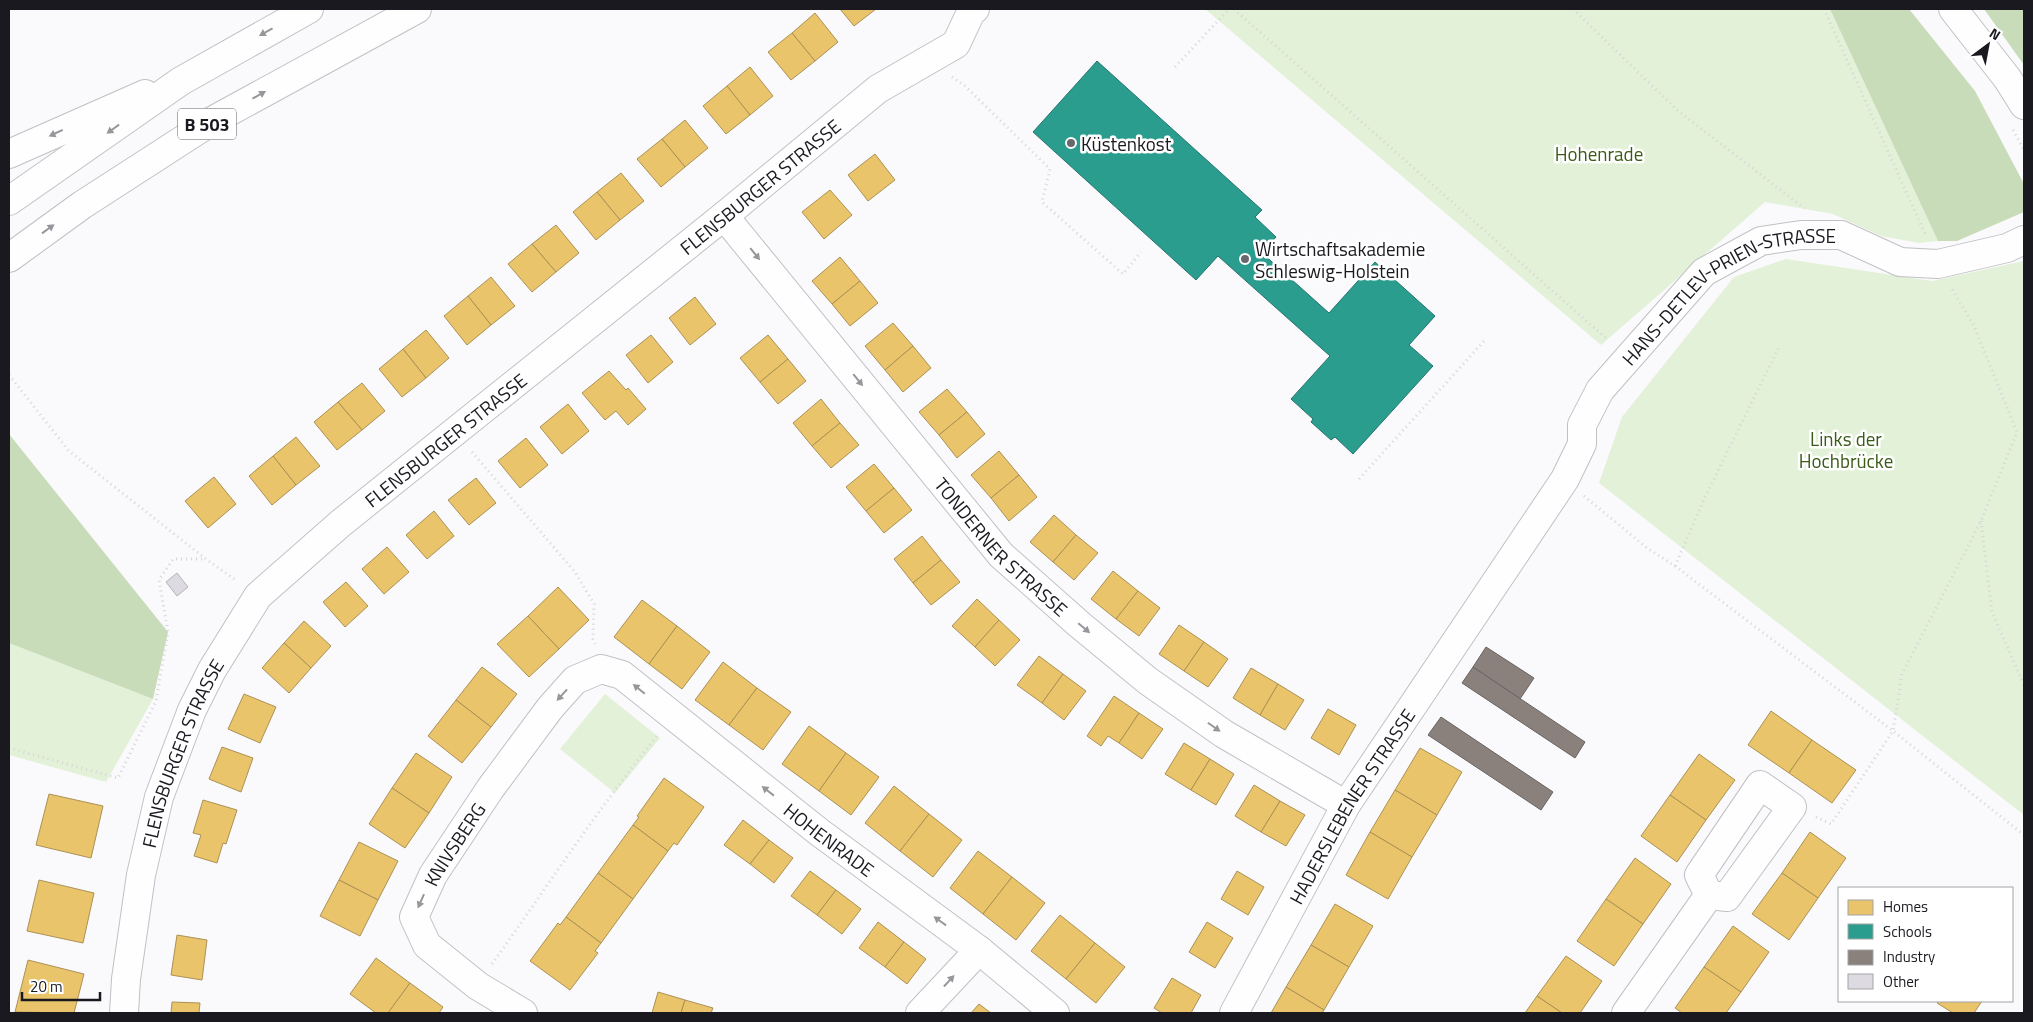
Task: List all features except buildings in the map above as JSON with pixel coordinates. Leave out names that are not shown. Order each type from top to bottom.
[{"type":"main road","name":"B 503","points":[[9,201],[182,81],[309,9]]},
{"type":"main road","name":"B 503","points":[[9,258],[82,205],[212,121],[417,9]]},
{"type":"main road","name":"FLENSBURGER STRASSE","points":[[124,1013],[126,979],[141,875],[159,797],[192,710],[212,670],[258,596],[349,517],[724,216],[878,89],[956,44],[971,12],[975,9]]},
{"type":"main road","points":[[1953,9],[2007,78],[2024,104]]},
{"type":"main road","points":[[9,154],[132,98],[182,81]]},
{"type":"main road","name":"TONDERNER STRASSE","points":[[724,216],[1001,555],[1148,681],[1224,734],[1346,805]]},
{"type":"main road","name":"HANS-DETLEV-PRIEN-STRASSE","points":[[1582,425],[1600,390],[1704,272],[1761,241],[1800,236],[1841,235],[1900,262],[1938,264],[2007,248],[2024,240]]},
{"type":"main road","name":"HADERSLEBENER STRASSE","points":[[1234,1013],[1346,805],[1566,479],[1582,444],[1582,425]]},
{"type":"main road","name":"HOHENRADE","points":[[601,669],[622,675],[819,832],[979,950],[1055,1013]]},
{"type":"main road","name":"KNIVSBERG","points":[[523,1013],[478,986],[427,945],[414,917],[433,875],[490,789],[550,708],[575,680],[601,669]]},
{"type":"main road","points":[[1760,786],[1792,807],[1728,897],[1709,895],[1699,875],[1760,786]]},
{"type":"main road","points":[[1626,1013],[1709,895]]},
{"type":"main road","points":[[920,1013],[979,950]]},
{"type":"path","points":[[1175,67],[1229,9]]},
{"type":"path","points":[[1234,9],[1629,358]]},
{"type":"path","points":[[1573,9],[1677,110],[1841,235]]},
{"type":"path","points":[[1792,807],[1830,824],[1893,732],[1902,674],[1981,521],[2017,432],[1974,326],[1938,264],[1824,9]]},
{"type":"path","points":[[928,60],[965,86],[1050,169],[1042,202],[1123,274],[1141,252]]},
{"type":"path","points":[[1359,479],[1485,340]]},
{"type":"path","points":[[1675,566],[1706,495],[1779,347]]},
{"type":"path","points":[[9,376],[69,451],[206,559],[258,596]]},
{"type":"path","points":[[486,470],[575,572],[594,604],[593,639],[601,669]]},
{"type":"path","points":[[1566,479],[1602,513],[1647,548],[1675,566],[1893,732],[2024,835]]},
{"type":"path","points":[[1981,521],[1992,612],[2024,685]]},
{"type":"path","points":[[9,748],[118,778],[156,701],[168,632],[159,580],[173,559],[206,559]]},
{"type":"path","points":[[478,986],[487,970],[588,828],[614,788],[673,716]]},
{"type":"green space","name":"Hohenrade","points":[[1205,9],[1830,9],[1938,241],[1919,243],[1881,236],[1833,214],[1765,202],[1601,345]]},
{"type":"green space","points":[[1830,9],[1909,9],[1975,91],[2024,184],[2024,212],[1957,241],[1938,241]]},
{"type":"green space","points":[[1984,9],[2024,9],[2024,65]]},
{"type":"green space","name":"Links der Hochbrücke","points":[[1786,259],[1932,281],[2024,261],[2024,815],[1599,483],[1622,417],[1734,277]]},
{"type":"green space","points":[[9,434],[168,632],[153,699],[9,643]]},
{"type":"green space","points":[[9,643],[153,699],[106,782],[9,755]]},
{"type":"green space","points":[[605,694],[660,738],[615,793],[560,749]]},
{"type":"place","name":"Küstenkost","points":[[1071,143]]},
{"type":"place","name":"Wirtschaftsakademie Schleswig-Holstein","points":[[1245,259]]}]
